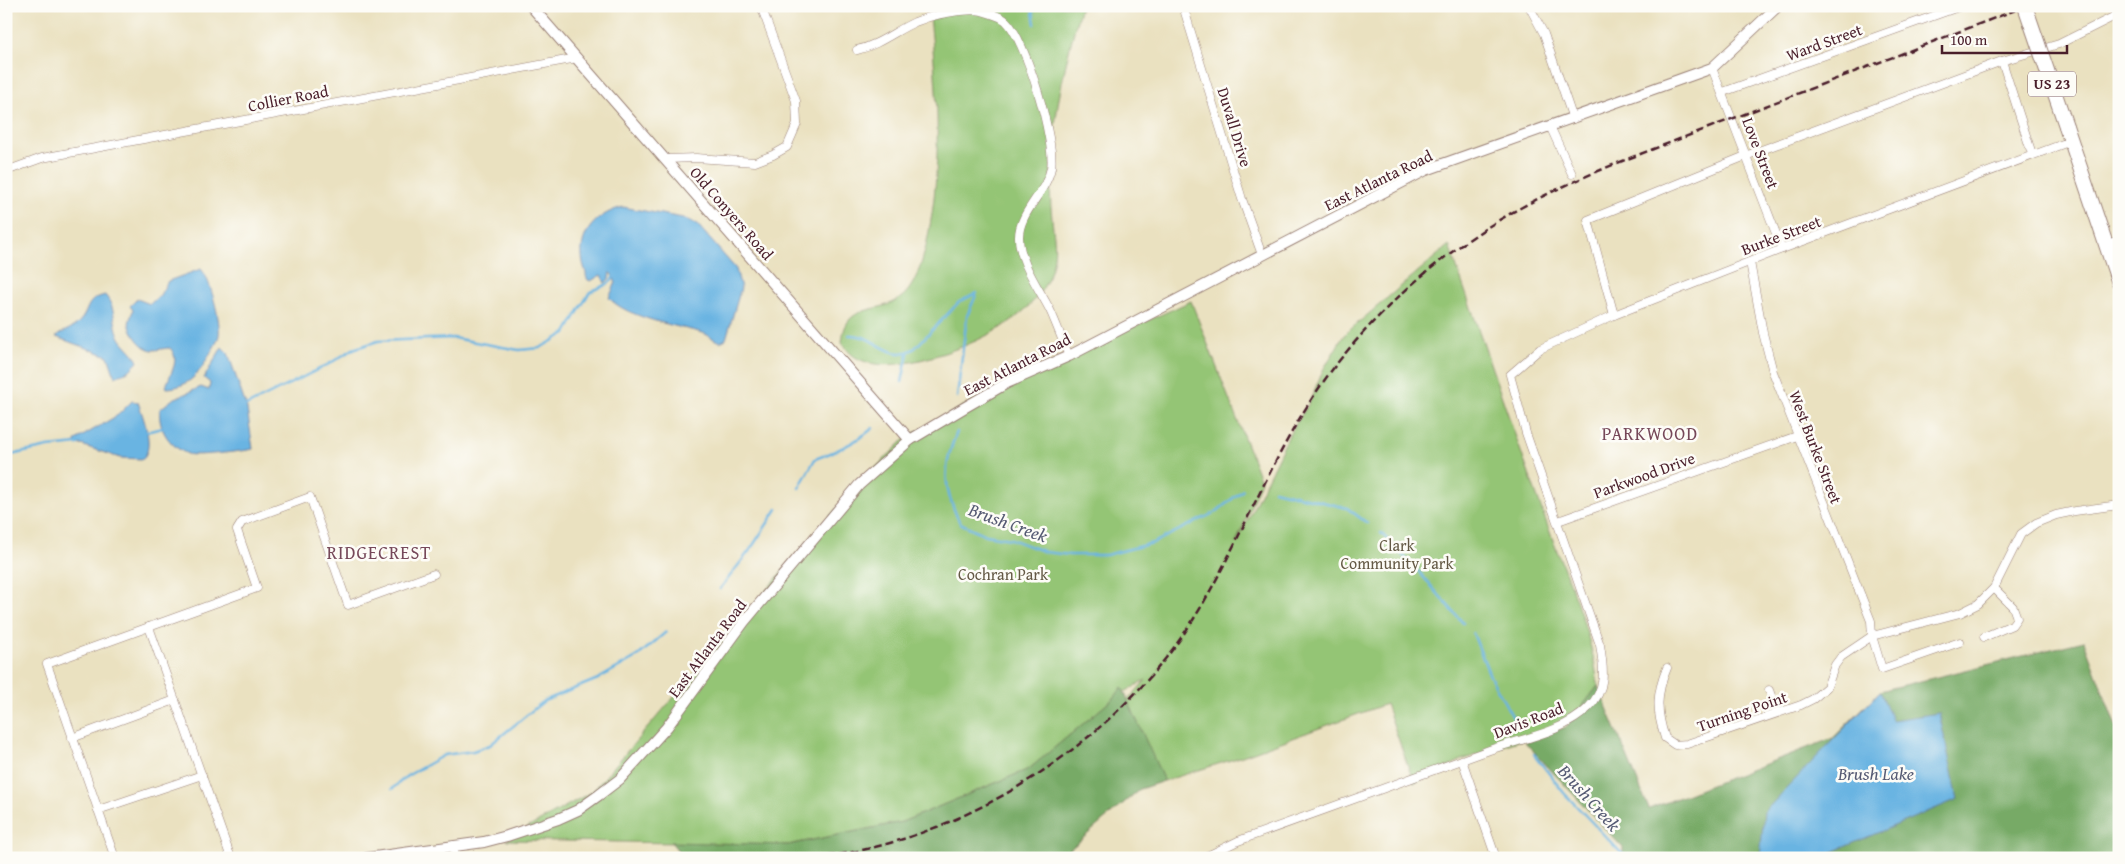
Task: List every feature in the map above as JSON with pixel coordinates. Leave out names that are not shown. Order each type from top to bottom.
[{"type":"highway","name":"US 23","points":[[2026,6],[2071,141],[2112,244],[2119,283]]},
{"type":"street","name":"Old Conyers Road","points":[[531,6],[910,440]]},
{"type":"street","points":[[666,159],[696,158],[755,162],[787,147],[797,124],[796,101],[761,6]]},
{"type":"street","name":"Duvall Drive","points":[[1183,6],[1242,199],[1262,255]]},
{"type":"street","points":[[1529,6],[1544,34],[1573,119]]},
{"type":"street","name":"East Atlanta Road","points":[[367,858],[508,836],[578,810],[620,779],[667,727],[744,622],[859,485],[910,440],[1007,383],[1069,356],[1426,170],[1712,68],[1778,6]]},
{"type":"street","name":"Ward Street","points":[[1723,92],[1961,6]]},
{"type":"street","points":[[857,50],[874,46],[915,22],[940,13],[977,10],[1006,21],[1022,48],[1047,122],[1051,154],[1051,168],[1046,184],[1021,226],[1019,237],[1024,259],[1069,356]]},
{"type":"street","points":[[1614,315],[1588,220],[1748,155],[2002,61],[2059,44],[2119,14]]},
{"type":"street","name":"Collier Road","points":[[6,171],[42,158],[576,58]]},
{"type":"street","points":[[2002,61],[2032,154]]},
{"type":"street","name":"Love Street","points":[[1712,68],[1748,155],[1782,249]]},
{"type":"street","points":[[1550,126],[1572,174]]},
{"type":"street","name":"Burke Street","points":[[1510,375],[1540,349],[1614,315],[1782,249],[2071,141]]},
{"type":"street","name":"West Burke Street","points":[[1750,262],[1763,333],[1773,372],[1796,436],[1871,622],[1872,636],[1882,668],[1960,642]]},
{"type":"street","name":"Davis Road","points":[[1202,858],[1238,841],[1562,726],[1588,708],[1602,690],[1604,670],[1600,645],[1526,433],[1510,375]]},
{"type":"street","name":"Parkwood Drive","points":[[1558,521],[1796,436]]},
{"type":"street","points":[[115,858],[47,664],[257,588],[237,530],[242,522],[310,497],[348,605],[434,574]]},
{"type":"street","name":"Turning Point","points":[[1667,668],[1658,688],[1658,707],[1665,738],[1675,745],[1687,744],[1801,705],[1822,693],[1827,687],[1835,664],[1841,657],[1872,636],[1960,613],[1978,604],[1994,588],[2022,534],[2036,523],[2065,513],[2119,505]]},
{"type":"street","points":[[1984,637],[2012,625],[2017,618],[2013,607],[1994,588]]},
{"type":"street","points":[[149,627],[231,858]]},
{"type":"street","points":[[1769,690],[1777,712]]},
{"type":"street","points":[[72,738],[175,700]]},
{"type":"street","points":[[1462,760],[1496,858]]},
{"type":"street","points":[[98,810],[202,775]]},
{"type":"street","points":[[454,845],[455,858]]},
{"type":"green space","points":[[929,6],[1081,6],[1070,45],[1055,126],[1050,192],[1055,243],[1054,257],[1049,277],[1038,295],[1007,324],[988,335],[947,352],[900,364],[881,365],[855,357],[842,343],[845,327],[851,318],[860,312],[882,307],[904,295],[913,283],[925,250],[932,214],[937,162],[936,85]]},
{"type":"green space","points":[[1449,245],[1534,489],[1584,624],[1595,665],[1598,686],[1584,704],[1562,726],[1462,760],[1414,783],[1386,704],[1234,759],[1164,781],[1125,703],[1146,680],[1114,698],[1029,769],[902,822],[788,845],[506,840],[593,791],[851,492],[907,437],[986,394],[1191,301],[1261,481],[1236,543],[1289,435],[1309,403],[1323,370],[1344,335]]},
{"type":"green space","points":[[2084,641],[2119,735],[2119,858],[1623,858],[1623,848],[1525,742],[1566,727],[1598,686],[1649,809],[1833,738],[1880,691]]},
{"type":"green space","points":[[1122,687],[1164,781],[1140,789],[1060,858],[684,858],[671,842],[788,845],[902,822],[1029,769],[1114,698]]},
{"type":"water","points":[[623,207],[683,218],[697,224],[736,269],[741,288],[726,339],[720,342],[703,333],[640,316],[617,305],[609,298],[616,282],[610,272],[609,279],[605,283],[601,275],[591,281],[588,280],[582,259],[582,248],[588,230],[602,216]]},
{"type":"water","points":[[201,269],[208,281],[218,320],[219,329],[216,344],[194,377],[182,385],[166,388],[175,363],[173,353],[170,348],[153,350],[141,344],[132,332],[129,323],[133,310],[130,306],[137,299],[150,304],[160,295],[168,281]]},
{"type":"water","points":[[105,295],[111,304],[119,336],[138,362],[130,370],[115,377],[108,356],[56,337],[79,322],[91,302]]},
{"type":"water","points":[[222,347],[228,353],[247,409],[253,449],[209,454],[188,454],[176,447],[166,436],[161,423],[160,409],[173,399],[201,387],[209,390],[210,383],[204,378]]},
{"type":"water","points":[[132,401],[138,402],[147,431],[148,447],[143,459],[120,458],[75,443],[76,440],[118,415]]},
{"type":"water","name":"Brush Lake","points":[[1880,691],[1892,720],[1939,713],[1958,799],[1818,858],[1760,858],[1764,812]]},
{"type":"waterway","name":"Brush Creek","points":[[1032,6],[1035,24]]},
{"type":"waterway","points":[[246,406],[329,364],[353,349],[378,341],[453,338],[519,350],[540,348],[566,333],[589,293],[609,283],[614,276]]},
{"type":"waterway","points":[[849,335],[867,339],[890,351],[897,353],[906,352],[915,348],[959,302],[977,293]]},
{"type":"waterway","name":"Brush Creek","points":[[957,397],[967,316],[976,295]]},
{"type":"waterway","points":[[902,382],[908,353]]},
{"type":"waterway","points":[[146,432],[162,428]]},
{"type":"waterway","points":[[799,488],[815,459],[846,446],[873,428]]},
{"type":"waterway","name":"Brush Creek","points":[[957,432],[949,456],[946,478],[950,499],[960,523],[986,535],[1011,539],[1045,552],[1070,555],[1106,555],[1153,543],[1216,512],[1243,490]]},
{"type":"waterway","points":[[6,456],[48,447],[78,444]]},
{"type":"waterway","name":"Brush Creek","points":[[1274,490],[1347,508],[1367,523]]},
{"type":"waterway","points":[[720,589],[750,550],[777,509]]},
{"type":"waterway","name":"Brush Creek","points":[[1381,533],[1420,573],[1463,623]]},
{"type":"waterway","points":[[392,789],[407,776],[444,755],[473,751],[490,745],[544,701],[598,679],[638,656],[666,632]]},
{"type":"waterway","name":"Brush Creek","points":[[1473,633],[1490,676],[1517,725]]},
{"type":"waterway","name":"Brush Creek","points":[[1534,754],[1564,793],[1626,858]]},
{"type":"railway","points":[[815,858],[873,848],[930,829],[986,804],[1039,773],[1089,736],[1134,695],[1173,649],[1205,600],[1285,444],[1322,384],[1361,335],[1400,295],[1421,276],[1466,242],[1527,204],[1600,170],[2026,6]]},
{"type":"district","name":"PARKWOOD","points":[[1650,434]]},
{"type":"district","name":"RIDGECREST","points":[[379,553]]},
{"type":"park label","name":"Clark Community Park","points":[[1397,554]]},
{"type":"park label","name":"Cochran Park","points":[[1003,574]]}]
